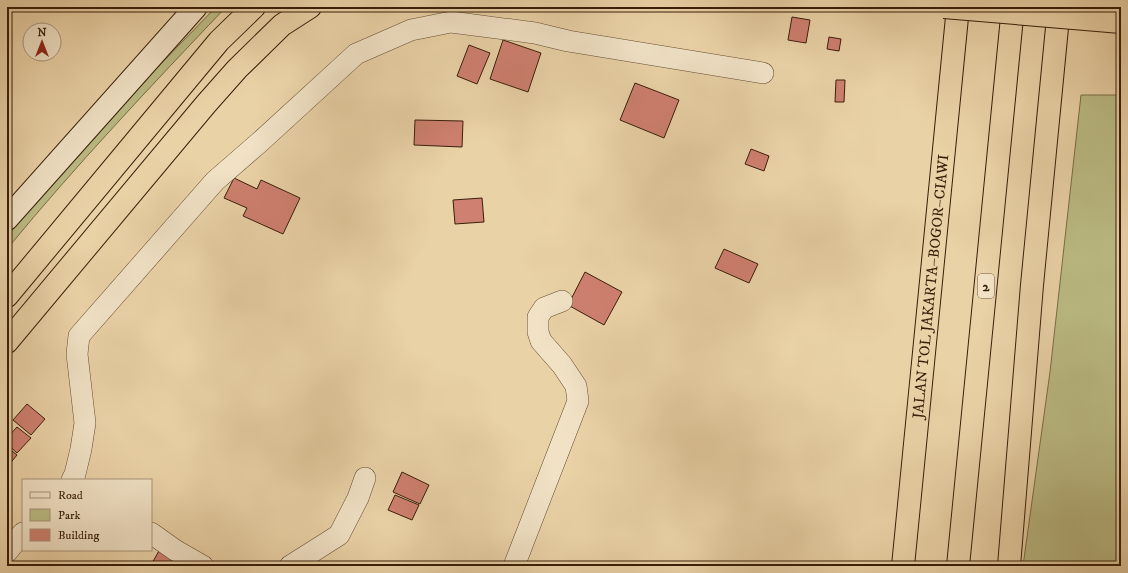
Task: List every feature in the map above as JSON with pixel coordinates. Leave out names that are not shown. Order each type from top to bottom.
[{"type":"highway","points":[[7,296],[219,41],[254,7]]},
{"type":"highway","points":[[7,342],[237,69],[282,25],[310,7]]},
{"type":"highway","points":[[944,7],[1121,22]]},
{"type":"highway","name":"JALAN TOL JAKARTA–BOGOR–CIAWI","points":[[903,566],[958,7]]},
{"type":"highway","name":"2","points":[[958,566],[1013,7]]},
{"type":"highway","points":[[1009,566],[1033,277],[1059,7]]},
{"type":"main road","points":[[7,219],[196,7]]},
{"type":"street","points":[[72,479],[81,449],[85,423],[77,354],[79,336],[216,180],[356,54],[411,30],[451,22],[535,33],[568,41],[763,73]]},
{"type":"street","points":[[514,566],[578,401],[576,386],[562,365],[541,341],[538,332],[538,317],[544,308],[562,301]]},
{"type":"street","points":[[290,566],[339,535],[358,498],[365,478]]},
{"type":"street","points":[[7,552],[22,534]]},
{"type":"street","points":[[152,535],[203,566]]},
{"type":"green space","points":[[216,7],[226,7],[87,156],[7,249],[7,237],[32,205],[118,108]]},
{"type":"green space","points":[[1081,95],[1121,95],[1121,566],[1023,566],[1050,372]]},
{"type":"building","points":[[792,17],[810,20],[806,43],[788,40]]},
{"type":"building","points":[[829,37],[841,39],[839,51],[827,49]]},
{"type":"building","points":[[503,40],[541,53],[528,92],[490,79]]},
{"type":"building","points":[[469,45],[490,53],[477,84],[457,76]]},
{"type":"building","points":[[836,80],[845,80],[844,102],[835,102]]},
{"type":"building","points":[[635,83],[679,100],[664,138],[620,120]]},
{"type":"building","points":[[415,120],[463,121],[462,147],[414,145]]},
{"type":"building","points":[[751,149],[769,156],[764,171],[745,164]]},
{"type":"building","points":[[234,178],[257,189],[261,180],[300,198],[283,234],[243,216],[247,208],[224,198]]},
{"type":"building","points":[[482,198],[484,222],[455,224],[453,200]]},
{"type":"building","points":[[724,249],[758,264],[749,283],[715,268]]},
{"type":"building","points":[[585,272],[622,292],[604,325],[568,305]]},
{"type":"building","points":[[27,404],[45,419],[31,435],[13,420]]},
{"type":"building","points":[[17,427],[31,438],[17,453],[7,444],[7,438]]},
{"type":"building","points":[[7,447],[17,455],[8,466],[7,465]]},
{"type":"building","points":[[402,472],[429,485],[420,504],[393,492]]},
{"type":"building","points":[[395,495],[419,505],[412,520],[388,510]]},
{"type":"building","points":[[160,549],[187,566],[151,565]]}]
